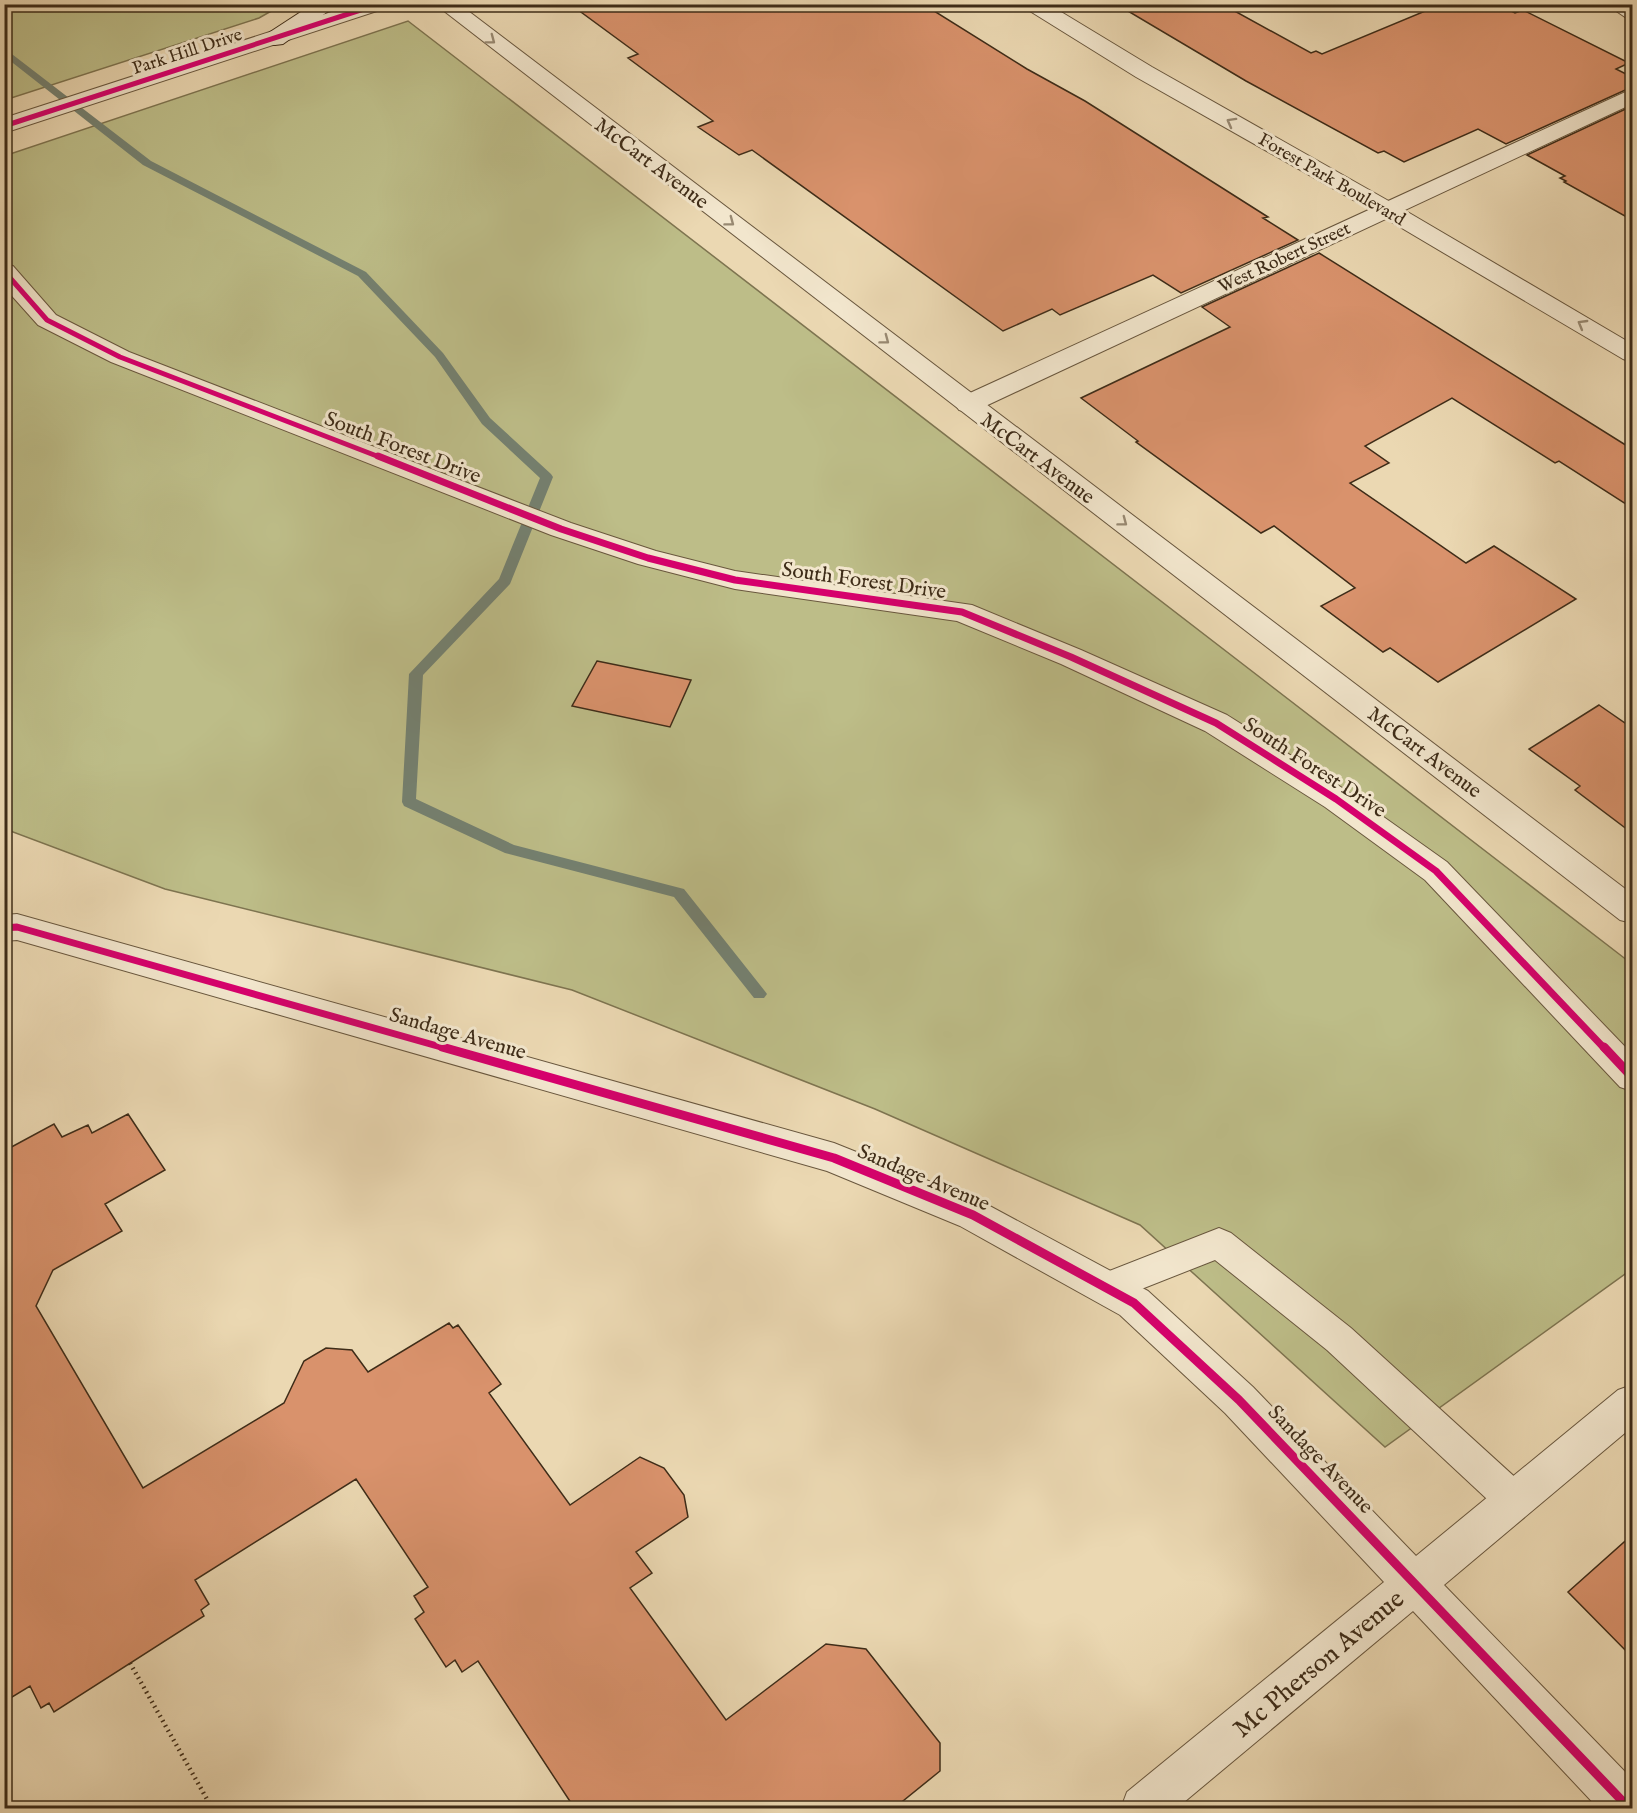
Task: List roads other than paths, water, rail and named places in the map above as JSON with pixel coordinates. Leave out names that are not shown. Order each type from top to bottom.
[{"type":"street","points":[[275,39],[328,4]]},
{"type":"street","name":"Park Hill Drive","points":[[4,126],[379,4]]},
{"type":"street","name":"McCart Avenue","points":[[445,4],[1632,910]]},
{"type":"street","name":"Forest Park Boulevard","points":[[1032,4],[1144,72],[1386,209],[1632,354]]},
{"type":"street","points":[[1616,4],[1632,13]]},
{"type":"street","name":"West Robert Street","points":[[968,404],[1632,96]]},
{"type":"street","name":"South Forest Drive","points":[[4,271],[46,320],[120,357],[555,527],[648,558],[735,579],[962,612],[1071,657],[1216,723],[1336,799],[1436,871],[1632,1077]]},
{"type":"street","name":"Sandage Avenue","points":[[4,927],[17,927],[834,1158],[973,1215],[1134,1303],[1239,1400],[1629,1809]]},
{"type":"street","name":"Mc Pherson Avenue","points":[[1143,1809],[1632,1402]]},
{"type":"lane","points":[[1106,1288],[1219,1243],[1339,1339],[1515,1501]]},
{"type":"waterway","points":[[4,51],[147,163],[362,274],[439,355],[486,421],[547,477],[505,581],[416,674],[409,802],[510,849],[679,893],[759,994]]}]
